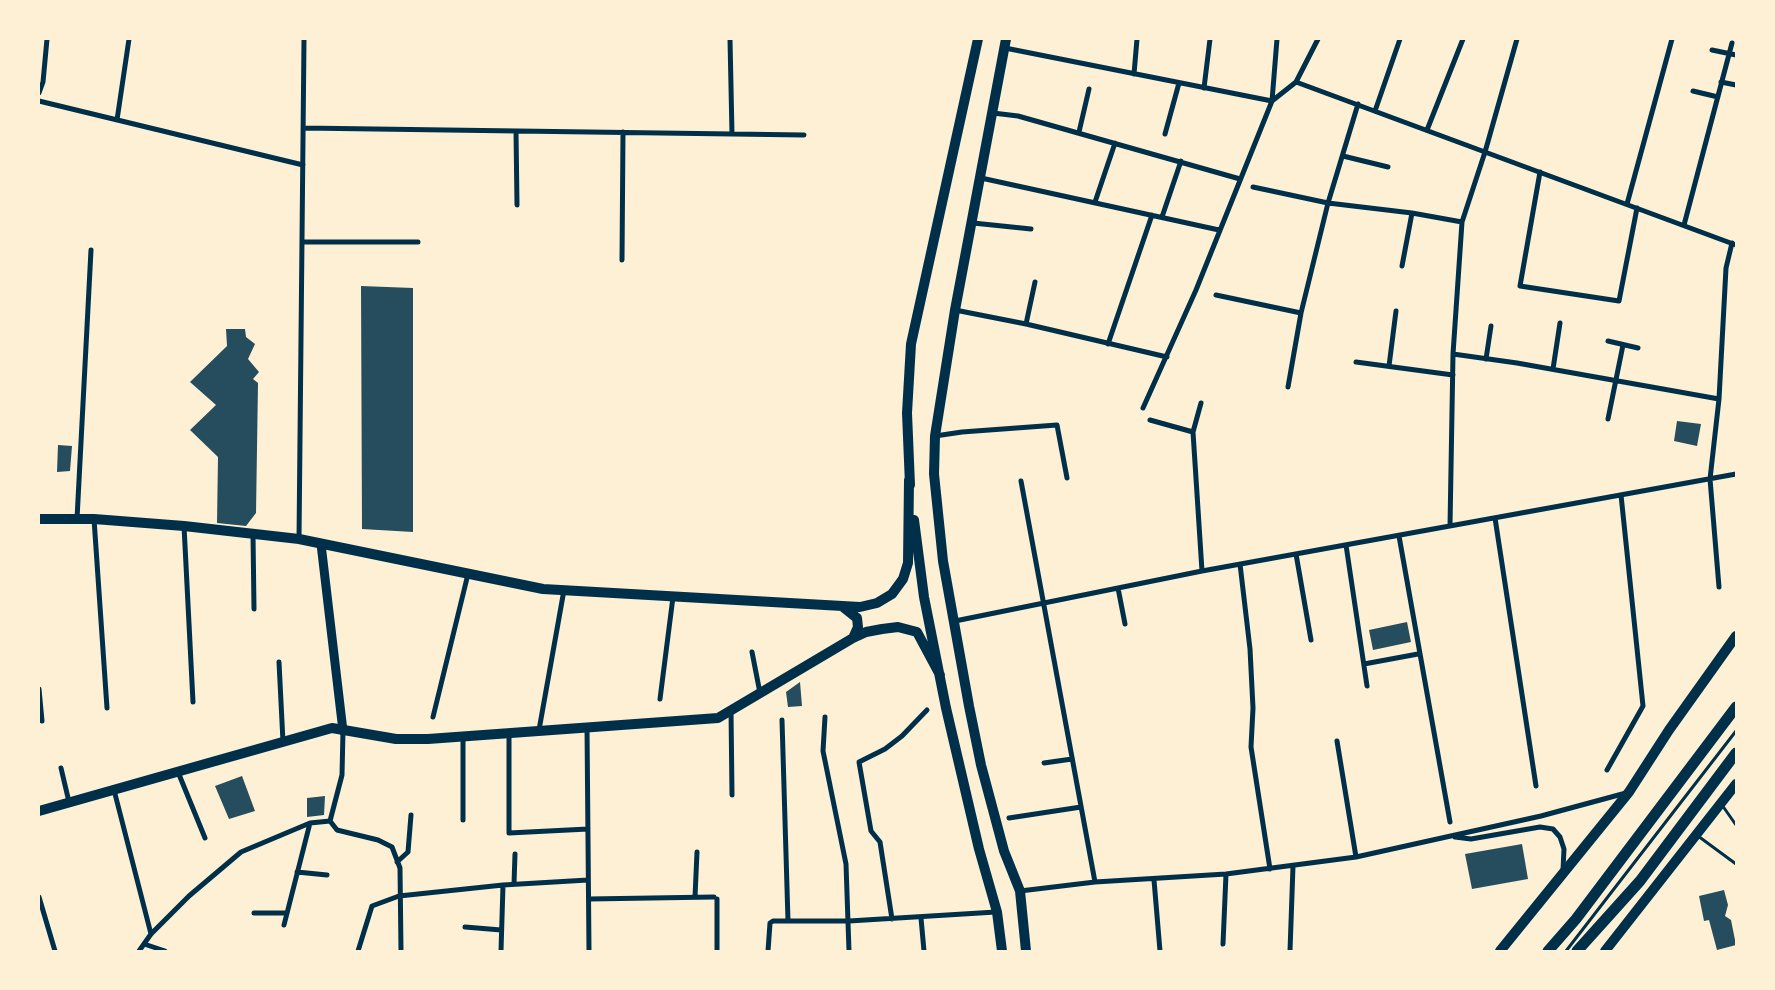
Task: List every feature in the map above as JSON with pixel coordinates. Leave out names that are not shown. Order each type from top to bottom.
[{"type":"highway","points":[[1548,951],[1576,920],[1736,707]]},
{"type":"highway","points":[[1577,951],[1640,881],[1736,752]]},
{"type":"main road","points":[[39,519],[94,519],[184,526],[300,539],[543,589],[860,607],[877,603],[892,594],[903,580],[908,563],[909,480],[906,413],[911,344],[978,39]]},
{"type":"main road","points":[[1005,43],[973,223],[955,310],[935,436],[934,474],[940,532],[981,765],[1004,851],[1020,891],[1026,951]]},
{"type":"main road","points":[[909,480],[924,597],[979,849],[997,912],[1002,951]]},
{"type":"main road","points":[[842,606],[857,618],[858,627],[853,638]]},
{"type":"main road","points":[[39,811],[332,728],[396,739],[718,718],[853,638],[866,632],[898,627],[917,632],[940,675]]},
{"type":"main road","points":[[1500,951],[1629,792],[1669,730],[1736,636]]},
{"type":"main road","points":[[1605,951],[1722,805],[1736,784]]},
{"type":"street","points":[[39,93],[43,82],[47,39]]},
{"type":"street","points":[[117,120],[129,39]]},
{"type":"street","points":[[300,539],[304,39]]},
{"type":"street","points":[[730,39],[732,134]]},
{"type":"street","points":[[1134,74],[1137,39]]},
{"type":"street","points":[[1204,88],[1210,39]]},
{"type":"street","points":[[1143,408],[1167,357],[1272,101],[1277,39]]},
{"type":"street","points":[[1005,43],[1134,74],[1272,101],[1296,82],[1318,39]]},
{"type":"street","points":[[1375,111],[1400,39]]},
{"type":"street","points":[[1427,130],[1464,39]]},
{"type":"street","points":[[1450,526],[1453,375],[1462,222],[1485,152],[1517,39]]},
{"type":"street","points":[[1627,204],[1672,39]]},
{"type":"street","points":[[1684,225],[1732,43]]},
{"type":"street","points":[[1712,50],[1736,55]]},
{"type":"street","points":[[1296,82],[1734,244],[1726,268],[1719,398],[1710,479],[1719,587]]},
{"type":"street","points":[[1721,82],[1736,85]]},
{"type":"street","points":[[1165,134],[1179,83]]},
{"type":"street","points":[[1079,132],[1089,89]]},
{"type":"street","points":[[1693,91],[1718,97]]},
{"type":"street","points":[[39,101],[303,165]]},
{"type":"street","points":[[1288,386],[1301,313],[1328,203],[1358,104]]},
{"type":"street","points":[[992,112],[1018,116],[1079,132],[1240,179]]},
{"type":"street","points":[[303,128],[804,135]]},
{"type":"street","points":[[516,131],[517,205]]},
{"type":"street","points":[[622,260],[623,132]]},
{"type":"street","points":[[1095,202],[1115,142]]},
{"type":"street","points":[[1343,156],[1388,167]]},
{"type":"street","points":[[1162,217],[1181,161]]},
{"type":"street","points":[[1540,172],[1520,286],[1619,301],[1637,208]]},
{"type":"street","points":[[981,178],[1219,230]]},
{"type":"street","points":[[1252,187],[1328,203],[1412,213],[1462,222]]},
{"type":"street","points":[[1402,266],[1412,213]]},
{"type":"street","points":[[1108,344],[1152,215]]},
{"type":"street","points":[[973,223],[1031,229]]},
{"type":"street","points":[[302,242],[418,242]]},
{"type":"street","points":[[77,519],[92,250]]},
{"type":"street","points":[[1026,324],[1035,282]]},
{"type":"street","points":[[1216,295],[1301,313]]},
{"type":"street","points":[[955,310],[1026,324],[1167,357]]},
{"type":"street","points":[[1389,366],[1396,311]]},
{"type":"street","points":[[1553,369],[1560,323]]},
{"type":"street","points":[[1486,358],[1491,326]]},
{"type":"street","points":[[1608,341],[1638,348]]},
{"type":"street","points":[[1608,419],[1623,345]]},
{"type":"street","points":[[1454,354],[1719,398]]},
{"type":"street","points":[[1356,362],[1453,375]]},
{"type":"street","points":[[1201,403],[1193,432],[1202,571]]},
{"type":"street","points":[[1150,420],[1193,432]]},
{"type":"street","points":[[935,436],[962,432],[1057,425],[1067,478]]},
{"type":"street","points":[[955,621],[1202,571],[1736,475]]},
{"type":"street","points":[[1022,481],[1095,882]]},
{"type":"street","points":[[1607,770],[1643,706],[1621,495]]},
{"type":"street","points":[[1495,518],[1536,786]]},
{"type":"street","points":[[94,519],[107,708]]},
{"type":"street","points":[[184,526],[193,702]]},
{"type":"street","points":[[253,534],[254,609]]},
{"type":"street","points":[[1399,536],[1418,654],[1450,822]]},
{"type":"street","points":[[321,544],[343,731],[342,775],[330,821]]},
{"type":"street","points":[[1346,545],[1367,686]]},
{"type":"street","points":[[1296,554],[1311,640]]},
{"type":"street","points":[[1240,564],[1250,649],[1254,708],[1251,747],[1270,869]]},
{"type":"street","points":[[433,717],[468,574]]},
{"type":"street","points":[[1118,588],[1125,624]]},
{"type":"street","points":[[539,730],[564,590]]},
{"type":"street","points":[[660,699],[674,596]]},
{"type":"street","points":[[752,652],[760,693]]},
{"type":"street","points":[[1364,664],[1418,654]]},
{"type":"street","points":[[279,662],[283,742]]},
{"type":"street","points":[[39,689],[42,722]]},
{"type":"street","points":[[731,710],[732,795]]},
{"type":"street","points":[[892,919],[880,842],[871,831],[859,762],[890,745],[926,710]]},
{"type":"street","points":[[825,717],[822,751],[846,864],[849,951]]},
{"type":"street","points":[[782,720],[788,920]]},
{"type":"street","points":[[587,726],[589,951]]},
{"type":"street","points":[[509,732],[508,833],[588,829]]},
{"type":"street","points":[[463,736],[463,820]]},
{"type":"street","points":[[1337,741],[1356,857]]},
{"type":"street","points":[[1044,763],[1072,759]]},
{"type":"street","points":[[61,768],[69,802]]},
{"type":"street","points":[[178,772],[205,838]]},
{"type":"street","points":[[114,790],[151,934]]},
{"type":"street","points":[[1020,891],[1095,882],[1154,880],[1226,874],[1356,857],[1541,816],[1629,792]]},
{"type":"street","points":[[1009,818],[1081,807]]},
{"type":"street","points":[[397,862],[408,852],[411,815]]},
{"type":"street","points":[[140,951],[151,934],[208,878],[241,852],[310,822],[330,821]]},
{"type":"street","points":[[330,821],[337,830],[378,840],[392,846],[400,868],[401,951]]},
{"type":"street","points":[[284,925],[310,822]]},
{"type":"street","points":[[1452,836],[1471,839],[1540,826],[1553,829],[1560,837],[1564,849],[1563,875]]},
{"type":"street","points":[[695,897],[697,852]]},
{"type":"street","points":[[514,884],[515,854]]},
{"type":"street","points":[[1290,951],[1293,866]]},
{"type":"street","points":[[297,872],[327,875]]},
{"type":"street","points":[[1223,944],[1226,874]]},
{"type":"street","points":[[358,951],[372,906],[399,896],[502,884],[588,880]]},
{"type":"street","points":[[1154,880],[1160,951]]},
{"type":"street","points":[[501,951],[502,884]]},
{"type":"street","points":[[39,896],[55,951]]},
{"type":"street","points":[[589,899],[715,898],[717,951]]},
{"type":"street","points":[[768,951],[770,923],[773,920],[849,922],[997,912]]},
{"type":"street","points":[[254,913],[287,913]]},
{"type":"street","points":[[920,918],[924,951]]},
{"type":"street","points":[[464,927],[502,930]]},
{"type":"street","points":[[144,944],[165,951]]},
{"type":"lane","points":[[1566,951],[1736,731]]},
{"type":"lane","points":[[1722,805],[1736,825]]},
{"type":"lane","points":[[1697,836],[1736,864]]},
{"type":"building","points":[[361,286],[413,288],[413,532],[362,529]]},
{"type":"building","points":[[226,329],[245,329],[246,337],[255,344],[248,359],[259,372],[253,379],[258,383],[256,513],[246,526],[217,523],[218,457],[190,430],[216,405],[190,382],[227,346]]},
{"type":"building","points":[[1677,421],[1701,424],[1697,446],[1674,441]]},
{"type":"building","points":[[58,445],[72,446],[70,471],[57,472]]},
{"type":"building","points":[[1407,622],[1411,642],[1373,650],[1369,630]]},
{"type":"building","points":[[800,682],[802,706],[788,707],[786,692]]},
{"type":"building","points":[[242,776],[255,811],[229,819],[215,786]]},
{"type":"building","points":[[325,796],[324,815],[307,817],[307,798]]},
{"type":"building","points":[[1522,844],[1528,879],[1472,889],[1465,854]]},
{"type":"building","points":[[1724,890],[1728,905],[1725,916],[1731,920],[1736,945],[1717,950],[1709,920],[1704,921],[1699,896]]}]
